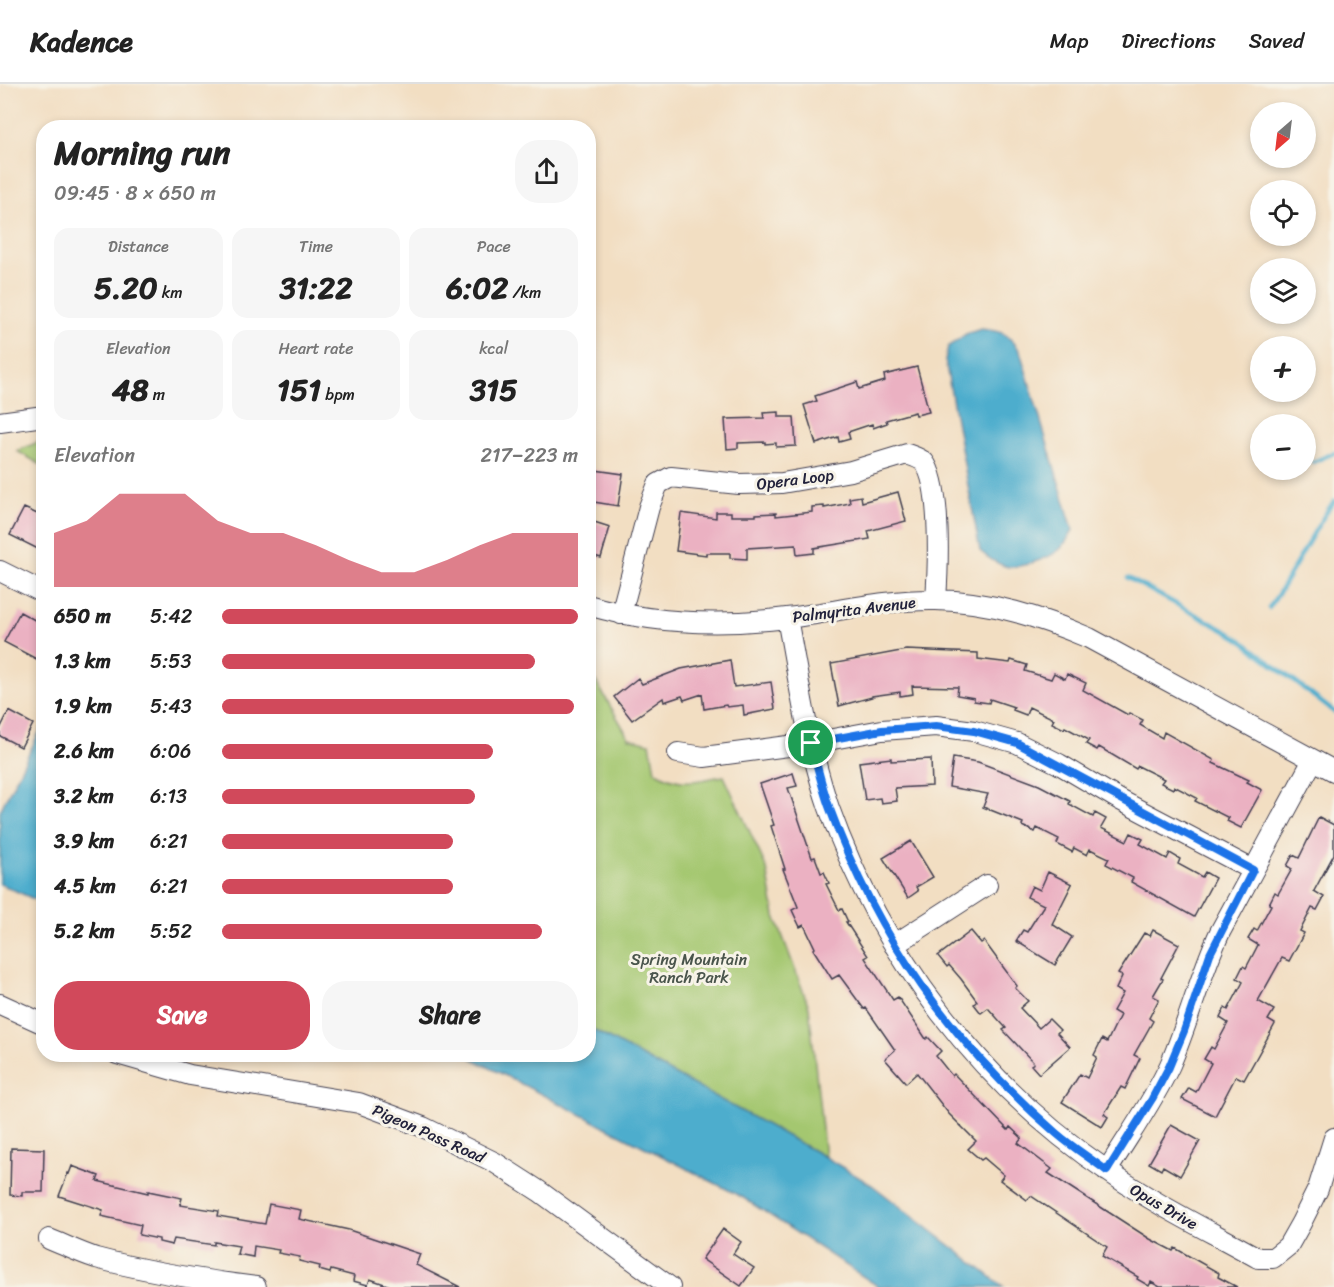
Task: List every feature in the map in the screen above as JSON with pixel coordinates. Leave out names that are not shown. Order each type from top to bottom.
[{"type":"street","points":[[0,422],[36,417]]},
{"type":"street","name":"Opera Loop","points":[[621,614],[649,507],[658,484],[671,477],[739,484],[782,483],[851,471],[908,454],[923,461],[932,478],[939,548],[936,600]]},
{"type":"street","points":[[0,571],[36,589]]},
{"type":"street","name":"Palmyrita Avenue","points":[[596,607],[621,614],[702,622],[787,618],[892,602],[936,600],[984,605],[1026,614],[1089,638],[1334,771]]},
{"type":"street","name":"Opus Drive","points":[[787,618],[811,743],[829,806],[846,850],[874,910],[894,945],[928,995],[958,1035],[1006,1087],[1057,1134],[1107,1171],[1152,1201],[1258,1258],[1273,1258],[1288,1246],[1318,1189],[1334,1138]]},
{"type":"street","points":[[678,753],[704,757],[811,743],[882,730],[936,726],[974,731],[1017,743],[1253,870]]},
{"type":"street","points":[[1107,1171],[1169,1067],[1184,1031],[1210,954],[1313,760]]},
{"type":"street","points":[[894,945],[987,885]]},
{"type":"street","points":[[0,1004],[36,1020]]},
{"type":"street","name":"Pigeon Pass Road","points":[[145,1062],[190,1075],[359,1103],[423,1127],[494,1162],[539,1191],[670,1287]]},
{"type":"street","points":[[49,1239],[150,1279],[203,1280],[256,1287]]},
{"type":"green space","points":[[36,443],[36,462],[17,451]]},
{"type":"green space","name":"Spring Mountain Ranch Park","points":[[596,682],[629,738],[650,743],[655,771],[673,780],[681,781],[697,781],[724,776],[767,869],[775,916],[809,1007],[825,1157],[596,1031]]},
{"type":"water","points":[[981,329],[1004,334],[1020,351],[1073,530],[1063,546],[1055,553],[1033,563],[1010,567],[998,563],[980,551],[945,360],[948,347],[966,334]]},
{"type":"water","points":[[36,739],[36,900],[0,884],[0,811]]},
{"type":"water","points":[[596,1031],[872,1185],[1004,1287],[879,1287],[742,1197],[479,1062],[596,1062]]},
{"type":"building","points":[[917,367],[929,412],[916,415],[915,412],[886,420],[887,423],[873,428],[872,424],[848,432],[850,439],[839,442],[838,437],[816,444],[804,405],[817,401],[815,396],[857,382],[859,389],[885,381],[884,375]]},
{"type":"building","points":[[779,412],[779,417],[794,417],[796,446],[776,447],[776,443],[765,444],[765,442],[738,443],[738,448],[727,449],[725,419],[764,418],[763,413]]},
{"type":"building","points":[[596,470],[623,474],[618,506],[596,502]]},
{"type":"building","points":[[898,492],[906,521],[868,531],[870,539],[814,548],[814,553],[797,555],[796,545],[747,548],[747,559],[730,558],[730,553],[706,553],[706,555],[676,551],[681,513],[716,518],[716,512],[731,512],[731,516],[776,513],[776,516],[812,512],[812,507],[824,506],[824,508],[850,503],[849,498],[861,496],[862,502]]},
{"type":"building","points":[[24,508],[36,513],[36,548],[10,535]]},
{"type":"building","points":[[596,523],[610,527],[601,558],[596,556]]},
{"type":"building","points":[[20,612],[36,621],[36,659],[4,642]]},
{"type":"building","points":[[906,650],[978,653],[978,659],[1010,663],[1011,660],[1027,665],[1025,671],[1051,679],[1054,673],[1065,679],[1067,674],[1086,683],[1083,690],[1128,715],[1129,713],[1143,720],[1140,725],[1162,738],[1164,732],[1214,760],[1213,763],[1249,780],[1247,782],[1262,790],[1241,828],[1227,821],[1229,818],[1195,801],[1197,798],[1174,786],[1173,789],[1161,783],[1164,779],[1138,766],[1136,769],[1099,747],[1097,750],[1086,744],[1089,740],[1052,723],[1054,719],[1029,707],[1026,715],[1013,710],[1014,707],[990,699],[989,703],[974,701],[974,698],[957,695],[958,687],[912,686],[913,694],[900,696],[900,692],[872,696],[839,706],[831,664]]},
{"type":"building","points":[[730,660],[734,687],[771,682],[775,709],[744,715],[743,705],[704,709],[702,694],[684,700],[682,696],[664,702],[663,698],[632,720],[614,697],[638,678],[642,684],[681,669]]},
{"type":"building","points":[[9,711],[33,724],[21,747],[0,736],[0,729]]},
{"type":"building","points":[[891,758],[891,761],[931,759],[932,786],[895,788],[897,801],[881,803],[880,798],[865,800],[859,762]]},
{"type":"building","points":[[953,758],[978,762],[1039,785],[1070,801],[1069,804],[1093,817],[1095,813],[1106,819],[1101,828],[1127,841],[1131,833],[1143,839],[1140,844],[1167,859],[1170,853],[1180,859],[1178,864],[1202,877],[1205,872],[1215,878],[1194,917],[1131,882],[1133,878],[1106,864],[1109,858],[1090,849],[1087,855],[1074,848],[1072,852],[1057,844],[1059,839],[1037,828],[1035,832],[1022,826],[1023,823],[983,807],[988,794],[949,787]]},
{"type":"building","points":[[793,773],[797,786],[788,788],[812,858],[815,857],[821,873],[824,872],[829,883],[826,884],[839,910],[842,909],[848,922],[846,922],[868,956],[865,958],[893,1000],[898,997],[926,1039],[928,1037],[941,1051],[936,1056],[952,1076],[954,1074],[1008,1130],[1010,1127],[1022,1138],[1018,1143],[1052,1169],[1048,1173],[1150,1239],[1173,1251],[1175,1248],[1219,1273],[1218,1277],[1237,1287],[1160,1287],[1151,1282],[1149,1286],[1137,1279],[1138,1277],[1102,1256],[1107,1247],[1031,1196],[1027,1200],[1000,1180],[1004,1175],[984,1158],[981,1160],[968,1149],[976,1141],[949,1114],[917,1073],[906,1083],[885,1059],[895,1050],[866,1008],[864,1009],[839,975],[832,979],[813,949],[815,948],[804,925],[800,927],[792,910],[798,907],[783,869],[785,869],[771,826],[774,825],[760,784]]},
{"type":"building","points":[[1319,817],[1334,825],[1334,854],[1314,891],[1324,897],[1317,910],[1312,908],[1300,931],[1304,933],[1289,961],[1282,958],[1258,1001],[1274,1010],[1268,1020],[1275,1024],[1244,1080],[1236,1076],[1215,1116],[1182,1099],[1189,1088],[1196,1092],[1211,1063],[1204,1059],[1211,1047],[1214,1049],[1228,1023],[1220,1018],[1225,1008],[1228,1010],[1243,982],[1237,978],[1243,966],[1246,968],[1258,945],[1248,939],[1254,929],[1257,931],[1271,905],[1269,904],[1275,892],[1278,894],[1292,869],[1287,866],[1293,855],[1299,858]]},
{"type":"building","points":[[911,841],[933,877],[916,887],[918,891],[908,898],[883,858]]},
{"type":"building","points":[[1048,872],[1072,884],[1052,924],[1072,937],[1055,965],[1016,941],[1023,930],[1027,932],[1044,905],[1027,897],[1032,886],[1040,890]]},
{"type":"building","points":[[1153,930],[1179,944],[1153,996],[1159,999],[1149,1018],[1153,1021],[1134,1055],[1140,1058],[1125,1089],[1121,1087],[1104,1114],[1108,1117],[1102,1127],[1062,1102],[1080,1074],[1087,1078],[1102,1039],[1107,1042],[1120,1015],[1113,1011],[1123,993],[1116,989],[1122,976],[1118,974],[1144,933],[1150,936]]},
{"type":"building","points":[[971,931],[981,943],[984,941],[1017,986],[1015,988],[1028,1001],[1020,1008],[1039,1028],[1049,1019],[1060,1030],[1057,1033],[1070,1047],[1039,1074],[1031,1065],[1034,1063],[1003,1030],[1006,1028],[988,1008],[981,1013],[974,1004],[977,1001],[961,979],[938,956]]},
{"type":"building","points":[[1171,1125],[1200,1141],[1180,1176],[1163,1166],[1161,1170],[1149,1163]]},
{"type":"building","points":[[11,1148],[44,1149],[43,1192],[22,1192],[22,1196],[10,1195]]},
{"type":"building","points":[[72,1166],[99,1176],[97,1181],[182,1198],[180,1205],[219,1211],[218,1216],[265,1224],[269,1204],[301,1210],[299,1219],[349,1230],[420,1254],[416,1265],[460,1287],[393,1287],[370,1279],[368,1285],[353,1281],[354,1276],[331,1270],[330,1273],[319,1270],[320,1266],[299,1261],[300,1257],[278,1253],[279,1250],[254,1246],[253,1257],[237,1254],[239,1246],[214,1242],[214,1245],[174,1239],[172,1245],[159,1242],[159,1239],[139,1235],[141,1225],[101,1216],[103,1210],[59,1196]]},
{"type":"building","points":[[723,1229],[741,1242],[733,1254],[754,1268],[741,1286],[702,1259]]},
{"type":"waterway","points":[[1316,461],[1334,453]]},
{"type":"waterway","points":[[1269,608],[1334,501]]},
{"type":"waterway","points":[[1128,578],[1237,637],[1334,712]]},
{"type":"route","points":[[936,726],[974,731],[1017,743],[1253,870],[1210,954],[1184,1031],[1169,1067],[1107,1171],[1057,1134],[1006,1087],[958,1035],[928,995],[894,945],[874,910],[846,850],[829,806],[811,743],[882,730],[936,726]]}]
